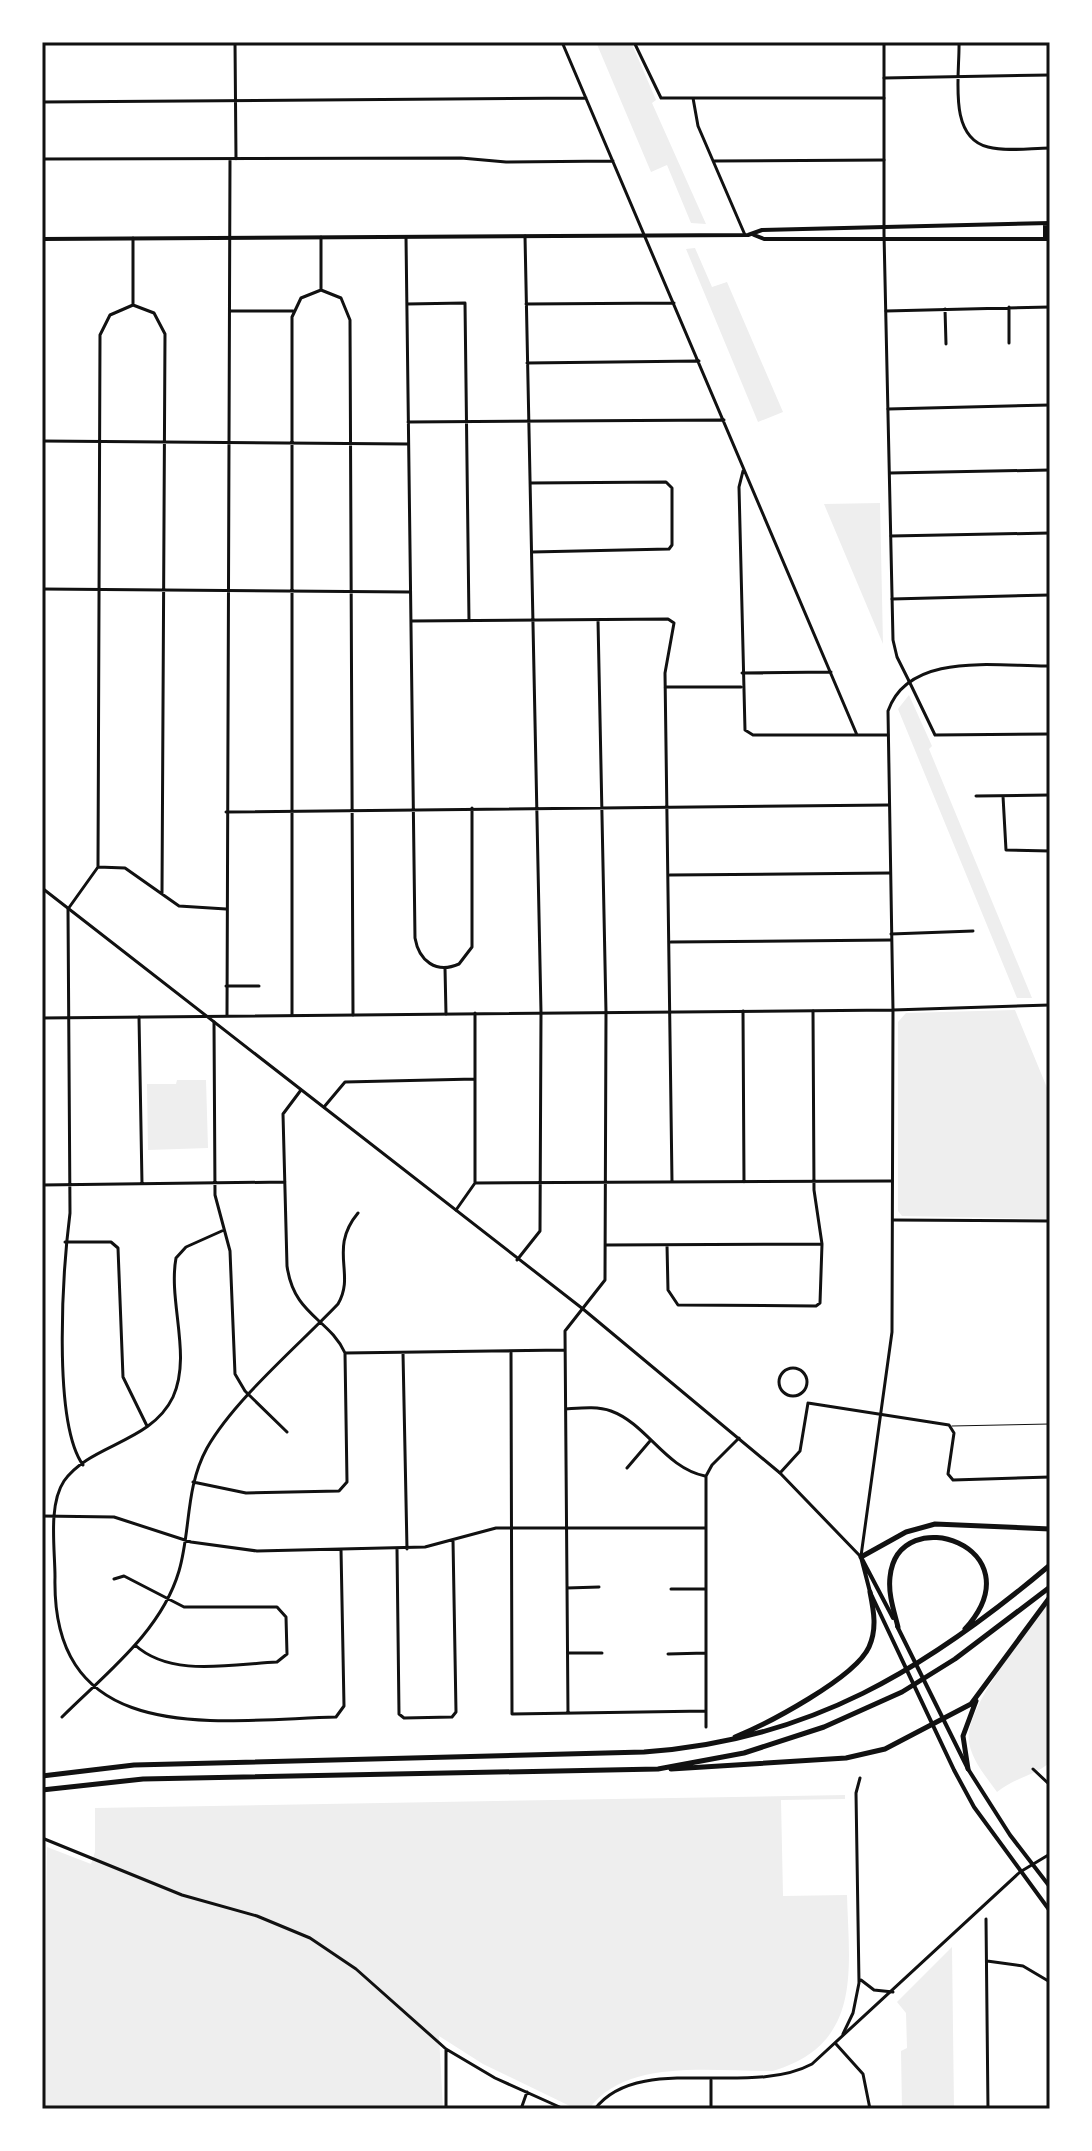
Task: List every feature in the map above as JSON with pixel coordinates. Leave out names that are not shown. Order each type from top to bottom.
[{"type":"highway","points":[[861,1557],[906,1532],[935,1524],[1050,1529]]},
{"type":"highway","points":[[898,1627],[890,1580],[895,1561],[920,1539],[947,1538],[975,1555],[987,1588],[980,1609],[953,1642]]},
{"type":"highway","points":[[42,1776],[134,1765],[644,1752],[720,1743],[774,1731],[824,1713],[895,1678],[953,1642],[1050,1565]]},
{"type":"highway","points":[[658,1769],[744,1753],[824,1727],[902,1692],[935,1673],[1050,1587]]},
{"type":"highway","points":[[720,1743],[774,1719],[858,1662],[873,1635],[875,1619],[870,1592]]},
{"type":"highway","points":[[968,1769],[963,1736],[968,1715],[981,1692],[1050,1597]]},
{"type":"highway","points":[[42,1790],[143,1779],[658,1769],[846,1758],[877,1752],[933,1727],[965,1709],[981,1692]]},
{"type":"main road","points":[[42,239],[754,235],[764,239],[1047,239],[1047,224],[762,230],[754,235]]},
{"type":"main road","points":[[861,1557],[870,1592],[974,1807],[1050,1911]]},
{"type":"main road","points":[[861,1557],[968,1769],[1050,1887]]},
{"type":"street","points":[[235,42],[236,159]]},
{"type":"street","points":[[562,42],[857,735]]},
{"type":"street","points":[[634,42],[657,96],[884,98]]},
{"type":"street","points":[[884,42],[884,227],[895,652],[935,735],[1050,734]]},
{"type":"street","points":[[959,42],[961,120],[972,139],[996,149],[1050,148]]},
{"type":"street","points":[[884,78],[1050,75]]},
{"type":"street","points":[[42,102],[586,98]]},
{"type":"street","points":[[693,98],[698,126],[745,235]]},
{"type":"street","points":[[42,159],[613,161]]},
{"type":"street","points":[[227,1016],[230,159]]},
{"type":"street","points":[[714,161],[884,160]]},
{"type":"street","points":[[517,1260],[540,1231],[541,1012],[525,236]]},
{"type":"street","points":[[321,237],[321,290]]},
{"type":"street","points":[[406,237],[416,945],[427,963],[445,968],[463,961],[473,942],[472,808]]},
{"type":"street","points":[[133,238],[133,305]]},
{"type":"street","points":[[292,1015],[290,591],[293,311],[301,298],[321,290],[335,294],[349,314],[348,591],[353,1015]]},
{"type":"street","points":[[407,304],[465,303],[469,621]]},
{"type":"street","points":[[526,304],[674,303]]},
{"type":"street","points":[[83,1465],[71,1442],[67,1421],[65,1242],[70,1213],[68,909],[98,867],[101,329],[115,311],[133,305],[154,313],[163,328],[162,894]]},
{"type":"street","points":[[1009,307],[1009,343]]},
{"type":"street","points":[[886,311],[1050,307]]},
{"type":"street","points":[[945,309],[946,344]]},
{"type":"street","points":[[230,311],[293,311]]},
{"type":"street","points":[[527,363],[699,361]]},
{"type":"street","points":[[888,409],[1050,405]]},
{"type":"street","points":[[408,422],[724,420]]},
{"type":"street","points":[[42,441],[408,444]]},
{"type":"street","points":[[744,468],[739,487],[744,728],[750,734],[888,735]]},
{"type":"street","points":[[890,473],[1050,470]]},
{"type":"street","points":[[530,483],[666,482],[672,488],[672,545],[667,550],[532,552]]},
{"type":"street","points":[[891,536],[1050,533]]},
{"type":"street","points":[[42,589],[410,592]]},
{"type":"street","points":[[892,599],[1050,595]]},
{"type":"street","points":[[411,621],[668,619],[674,623],[665,687],[672,1182]]},
{"type":"street","points":[[568,1713],[565,1331],[605,1280],[606,1012],[598,620]]},
{"type":"street","points":[[861,1557],[892,1332],[890,706],[909,681],[945,668],[1050,666]]},
{"type":"street","points":[[742,673],[831,672]]},
{"type":"street","points":[[665,687],[743,687]]},
{"type":"street","points":[[976,796],[1050,795]]},
{"type":"street","points":[[1003,796],[1006,850],[1050,851]]},
{"type":"street","points":[[226,812],[889,805]]},
{"type":"street","points":[[98,867],[125,868],[185,908],[226,909]]},
{"type":"street","points":[[669,875],[890,873]]},
{"type":"street","points":[[42,888],[583,1309],[780,1473],[861,1557]]},
{"type":"street","points":[[891,934],[973,931]]},
{"type":"street","points":[[670,942],[891,940]]},
{"type":"street","points":[[445,968],[446,1014]]},
{"type":"street","points":[[226,986],[259,986]]},
{"type":"street","points":[[42,1018],[893,1010],[1050,1005]]},
{"type":"street","points":[[743,1011],[744,1182]]},
{"type":"street","points":[[667,1245],[669,1295],[674,1302],[688,1307],[818,1304],[822,1297],[822,1244],[814,1181],[813,1011]]},
{"type":"street","points":[[456,1210],[475,1183],[475,1013]]},
{"type":"street","points":[[139,1017],[142,1184]]},
{"type":"street","points":[[214,1022],[215,1184],[217,1207],[230,1251],[234,1367],[238,1381],[250,1396],[287,1432]]},
{"type":"street","points":[[324,1107],[345,1082],[475,1079]]},
{"type":"street","points":[[193,1482],[246,1493],[342,1489],[348,1480],[345,1353],[297,1299],[288,1275],[283,1114],[301,1090]]},
{"type":"street","points":[[475,1183],[892,1181]]},
{"type":"street","points":[[42,1185],[285,1182]]},
{"type":"street","points":[[62,1717],[134,1644],[168,1600],[181,1564],[193,1482],[208,1447],[250,1396],[341,1299],[343,1237],[358,1213]]},
{"type":"street","points":[[893,1220],[1050,1221]]},
{"type":"street","points":[[224,1230],[186,1247],[176,1258],[177,1381],[168,1405],[147,1427],[83,1465],[63,1484],[56,1516],[57,1617],[70,1652],[95,1684],[123,1705],[170,1720],[336,1717],[344,1706],[341,1549]]},
{"type":"street","points":[[65,1242],[111,1242],[118,1248],[123,1377],[147,1427]]},
{"type":"street","points":[[605,1245],[822,1244]]},
{"type":"street","points":[[345,1353],[565,1350]]},
{"type":"street","points":[[511,1351],[512,1714],[706,1711]]},
{"type":"street","points":[[403,1353],[407,1549]]},
{"type":"street","points":[[795,1369],[804,1374],[806,1384],[801,1393],[791,1395],[781,1388],[779,1378],[785,1370],[795,1369]]},
{"type":"street","points":[[780,1473],[800,1451],[808,1403],[801,1393]]},
{"type":"street","points":[[808,1403],[949,1425],[954,1433],[948,1472],[953,1480],[1050,1477]]},
{"type":"street","points":[[566,1409],[609,1411],[683,1468],[706,1476]]},
{"type":"street","points":[[706,1727],[706,1476],[712,1465],[739,1438]]},
{"type":"street","points":[[627,1468],[650,1441]]},
{"type":"street","points":[[42,1516],[127,1519],[184,1540],[241,1551],[407,1549],[484,1529],[706,1528]]},
{"type":"street","points":[[397,1549],[399,1714],[404,1718],[452,1717],[456,1712],[453,1538]]},
{"type":"street","points":[[114,1579],[124,1576],[168,1600],[192,1608],[281,1608],[286,1617],[286,1657],[277,1662],[180,1665],[154,1658],[134,1644]]},
{"type":"street","points":[[567,1588],[599,1587]]},
{"type":"street","points":[[671,1589],[706,1589]]},
{"type":"street","points":[[568,1653],[602,1653]]},
{"type":"street","points":[[668,1654],[706,1653]]},
{"type":"street","points":[[1033,1769],[1050,1785]]},
{"type":"street","points":[[834,2045],[853,2013],[859,1978],[856,1793],[860,1778]]},
{"type":"street","points":[[42,1838],[182,1895],[257,1916],[310,1938],[356,1969],[446,2049],[564,2109]]},
{"type":"street","points":[[595,2109],[613,2091],[635,2082],[783,2076],[812,2064],[1020,1872],[1050,1854]]},
{"type":"street","points":[[986,1919],[988,2109]]},
{"type":"street","points":[[987,1961],[1023,1966],[1050,1982]]},
{"type":"street","points":[[859,1978],[874,1990],[893,1992]]},
{"type":"street","points":[[834,2045],[863,2074],[870,2109]]},
{"type":"street","points":[[446,2049],[446,2109]]},
{"type":"street","points":[[711,2080],[711,2109]]},
{"type":"street","points":[[521,2109],[527,2092]]},
{"type":"lane","points":[[949,1425],[1050,1424]]},
{"type":"shaded area","points":[[596,42],[631,42],[656,100],[652,103],[706,224],[691,223],[667,165],[651,172]]},
{"type":"shaded area","points":[[695,248],[712,287],[727,282],[783,412],[758,422],[686,249]]},
{"type":"shaded area","points":[[880,503],[883,644],[824,504]]},
{"type":"shaded area","points":[[909,695],[1032,998],[1017,998],[898,709]]},
{"type":"shaded area","points":[[1015,1010],[1050,1095],[1050,1219],[902,1216],[898,1211],[898,1022],[906,1013]]},
{"type":"shaded area","points":[[177,1080],[206,1080],[208,1148],[148,1150],[147,1084],[176,1084]]},
{"type":"shaded area","points":[[1050,1601],[1050,1762],[997,1792],[970,1748],[969,1732],[973,1717],[991,1682]]},
{"type":"shaded area","points":[[845,1795],[845,1799],[781,1800],[783,1896],[847,1895],[849,1950],[844,2001],[836,2023],[823,2043],[802,2059],[773,2071],[699,2070],[648,2074],[625,2081],[605,2092],[589,2109],[576,2109],[483,2064],[439,2036],[443,2109],[44,2109],[47,1847],[91,1864],[95,1852],[95,1808]]},
{"type":"shaded area","points":[[952,1947],[954,2109],[902,2109],[901,2051],[907,2048],[906,2013],[897,2002]]}]
